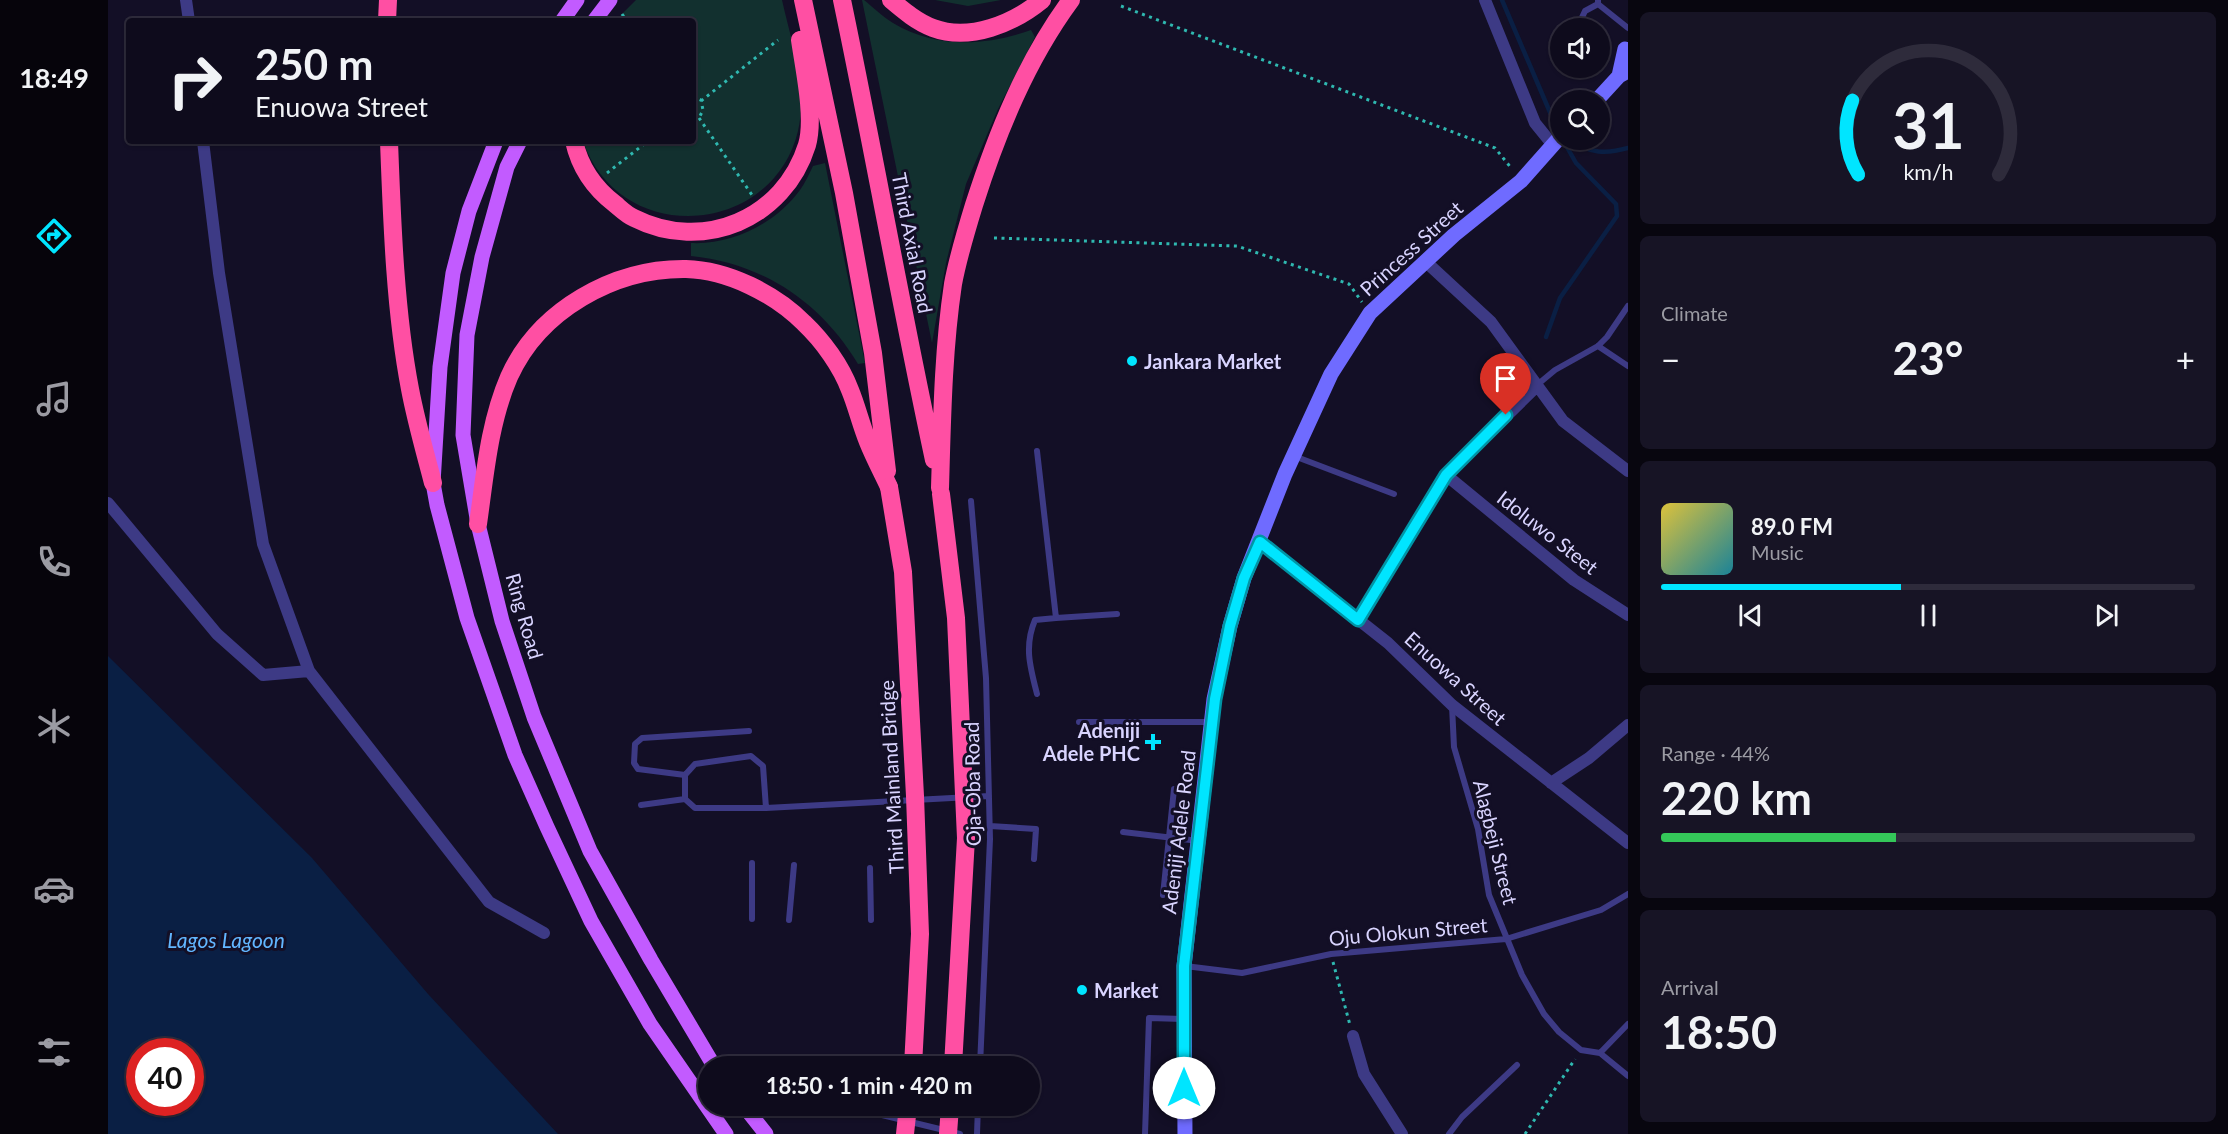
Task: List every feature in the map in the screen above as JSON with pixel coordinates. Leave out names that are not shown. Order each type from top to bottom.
[{"type":"highway","points":[[387,18],[388,0]]},
{"type":"highway","points":[[575,144],[587,177],[600,193],[633,218],[669,230],[714,231],[740,223],[759,211],[777,195],[794,174],[808,143],[809,105],[794,0]]},
{"type":"highway","points":[[803,0],[844,193],[871,342],[889,487]]},
{"type":"highway","name":"Third Axial Road","points":[[842,0],[867,117],[904,318],[941,491]]},
{"type":"highway","points":[[891,0],[912,17],[935,29],[956,32],[975,32],[1004,23],[1028,12],[1042,0]]},
{"type":"highway","points":[[954,1056],[966,838],[956,618],[941,491],[944,378],[953,284],[964,239],[989,159],[1032,59],[1053,23],[1071,0]]},
{"type":"highway","points":[[389,144],[392,215],[407,366],[410,388],[433,483]]},
{"type":"highway","points":[[478,524],[496,416],[510,376],[536,337],[572,303],[599,288],[624,278],[687,269],[745,283],[781,304],[804,322],[828,350],[849,387],[867,441],[889,487]]},
{"type":"highway","name":"Third Mainland Bridge","points":[[889,487],[903,572],[915,796],[920,934],[914,1056]]},
{"type":"highway","points":[[905,1134],[907,1116]]},
{"type":"highway","points":[[948,1134],[949,1116]]},
{"type":"main road","points":[[564,18],[577,0]]},
{"type":"main road","points":[[596,18],[610,0]]},
{"type":"main road","points":[[495,144],[469,211],[453,273],[440,367],[433,483],[466,618],[515,755],[547,827],[591,921],[650,1024],[726,1134]]},
{"type":"main road","name":"Ring Road","points":[[518,144],[507,167],[482,257],[467,335],[463,435],[478,524],[502,621],[534,717],[590,851],[708,1056]]},
{"type":"main road","points":[[752,1116],[766,1134]]},
{"type":"street","points":[[186,0],[189,18]]},
{"type":"street","points":[[1485,0],[1535,123],[1550,136]]},
{"type":"street","points":[[1607,90],[1623,73],[1627,46]]},
{"type":"street","points":[[203,144],[219,273],[263,544],[309,670],[489,902],[544,933]]},
{"type":"street","name":"Princess Street","points":[[1260,542],[1293,456],[1331,375],[1370,313],[1454,235],[1521,181],[1550,148]]},
{"type":"street","points":[[1425,261],[1491,322],[1563,421],[1628,471]]},
{"type":"street","points":[[1358,620],[1446,475],[1537,386]]},
{"type":"street","name":"Idoluwo Steet","points":[[1446,475],[1574,580],[1628,615]]},
{"type":"street","points":[[108,503],[217,634],[263,675],[309,670]]},
{"type":"street","name":"Enuowa Street","points":[[1260,542],[1388,644],[1452,705],[1628,843]]},
{"type":"street","name":"Adeniji Adele Road","points":[[1185,1134],[1184,966],[1212,722],[1230,626],[1244,578],[1260,542]]},
{"type":"street","points":[[1551,783],[1589,758],[1628,725]]},
{"type":"street","points":[[1353,1036],[1364,1074],[1402,1134]]},
{"type":"lane","points":[[1582,18],[1585,11],[1598,2],[1628,28]]},
{"type":"lane","points":[[1537,386],[1555,370],[1598,346],[1628,306]]},
{"type":"lane","points":[[1598,346],[1628,366]]},
{"type":"lane","points":[[1037,451],[1056,618]]},
{"type":"lane","points":[[1293,456],[1394,494]]},
{"type":"lane","name":"Oja-Oba Road","points":[[971,501],[986,678],[990,826],[980,1056]]},
{"type":"lane","points":[[1037,694],[1031,671],[1028,637],[1035,620],[1117,614]]},
{"type":"lane","name":"Alagbeji Street","points":[[1452,705],[1454,747],[1478,829],[1489,895],[1522,975],[1544,1014],[1559,1032],[1581,1050]]},
{"type":"lane","points":[[1079,722],[1212,722]]},
{"type":"lane","points":[[685,775],[638,769],[634,763],[635,744],[642,738],[749,731]]},
{"type":"lane","points":[[766,808],[763,766],[751,756],[695,765],[685,775],[685,799],[695,808],[766,808],[989,796]]},
{"type":"lane","points":[[1163,895],[1174,789]]},
{"type":"lane","points":[[641,806],[685,799]]},
{"type":"lane","points":[[990,826],[1036,829],[1034,859]]},
{"type":"lane","points":[[1123,832],[1199,841]]},
{"type":"lane","points":[[752,863],[752,919]]},
{"type":"lane","points":[[789,920],[794,865]]},
{"type":"lane","points":[[870,868],[872,920]]},
{"type":"lane","name":"Oju Olokun Street","points":[[1184,966],[1242,972],[1331,954],[1506,939],[1601,910],[1628,894]]},
{"type":"lane","points":[[1145,1134],[1149,1018],[1184,1019]]},
{"type":"lane","points":[[1600,1053],[1628,1024]]},
{"type":"lane","points":[[1581,1050],[1600,1053],[1628,1076]]},
{"type":"lane","points":[[1449,1134],[1462,1117],[1517,1065]]},
{"type":"lane","points":[[887,1116],[960,1134]]},
{"type":"lane","points":[[977,1134],[978,1116]]},
{"type":"path","points":[[1121,6],[1495,148],[1521,181]]},
{"type":"path","points":[[622,14],[625,18]]},
{"type":"path","points":[[701,101],[778,40]]},
{"type":"path","points":[[696,98],[701,101],[704,110],[696,119]]},
{"type":"path","points":[[699,118],[753,197]]},
{"type":"path","points":[[603,176],[644,144]]},
{"type":"path","points":[[994,238],[1237,246],[1349,284],[1370,313]]},
{"type":"path","points":[[1331,954],[1353,1036]]},
{"type":"path","points":[[1525,1134],[1581,1050]]},
{"type":"green space","points":[[636,0],[782,0],[800,81],[801,115],[798,131],[783,166],[758,193],[728,209],[694,216],[660,213],[628,199],[602,175],[585,144],[696,144],[696,18],[618,18]]},
{"type":"green space","points":[[862,0],[893,23],[909,31],[944,41],[979,42],[1031,30],[1035,37],[998,109],[966,184],[946,263],[932,343]]},
{"type":"green space","points":[[935,0],[1001,0],[968,6]]},
{"type":"green space","points":[[825,163],[865,363],[858,364],[826,322],[808,304],[787,289],[742,267],[691,256],[691,243],[706,243],[737,236],[752,230],[778,213],[802,187],[813,166]]},
{"type":"water","name":"Lagos Lagoon","points":[[108,656],[312,858],[428,994],[558,1134],[108,1134]]},
{"type":"waterway","points":[[1502,0],[1550,112]]},
{"type":"waterway","points":[[1592,150],[1613,151],[1628,148]]},
{"type":"waterway","points":[[1546,337],[1560,298],[1617,216],[1616,204],[1576,163],[1569,150]]},
{"type":"place","name":"Jankara Market","points":[[1132,361]]},
{"type":"place","name":"Adeniji Adele PHC","points":[[1153,742]]},
{"type":"place","name":"Market","points":[[1082,990]]},
{"type":"route","points":[[1184,1088],[1184,966],[1215,699],[1230,626],[1244,578],[1260,542],[1358,620],[1446,475],[1506,415]]}]
